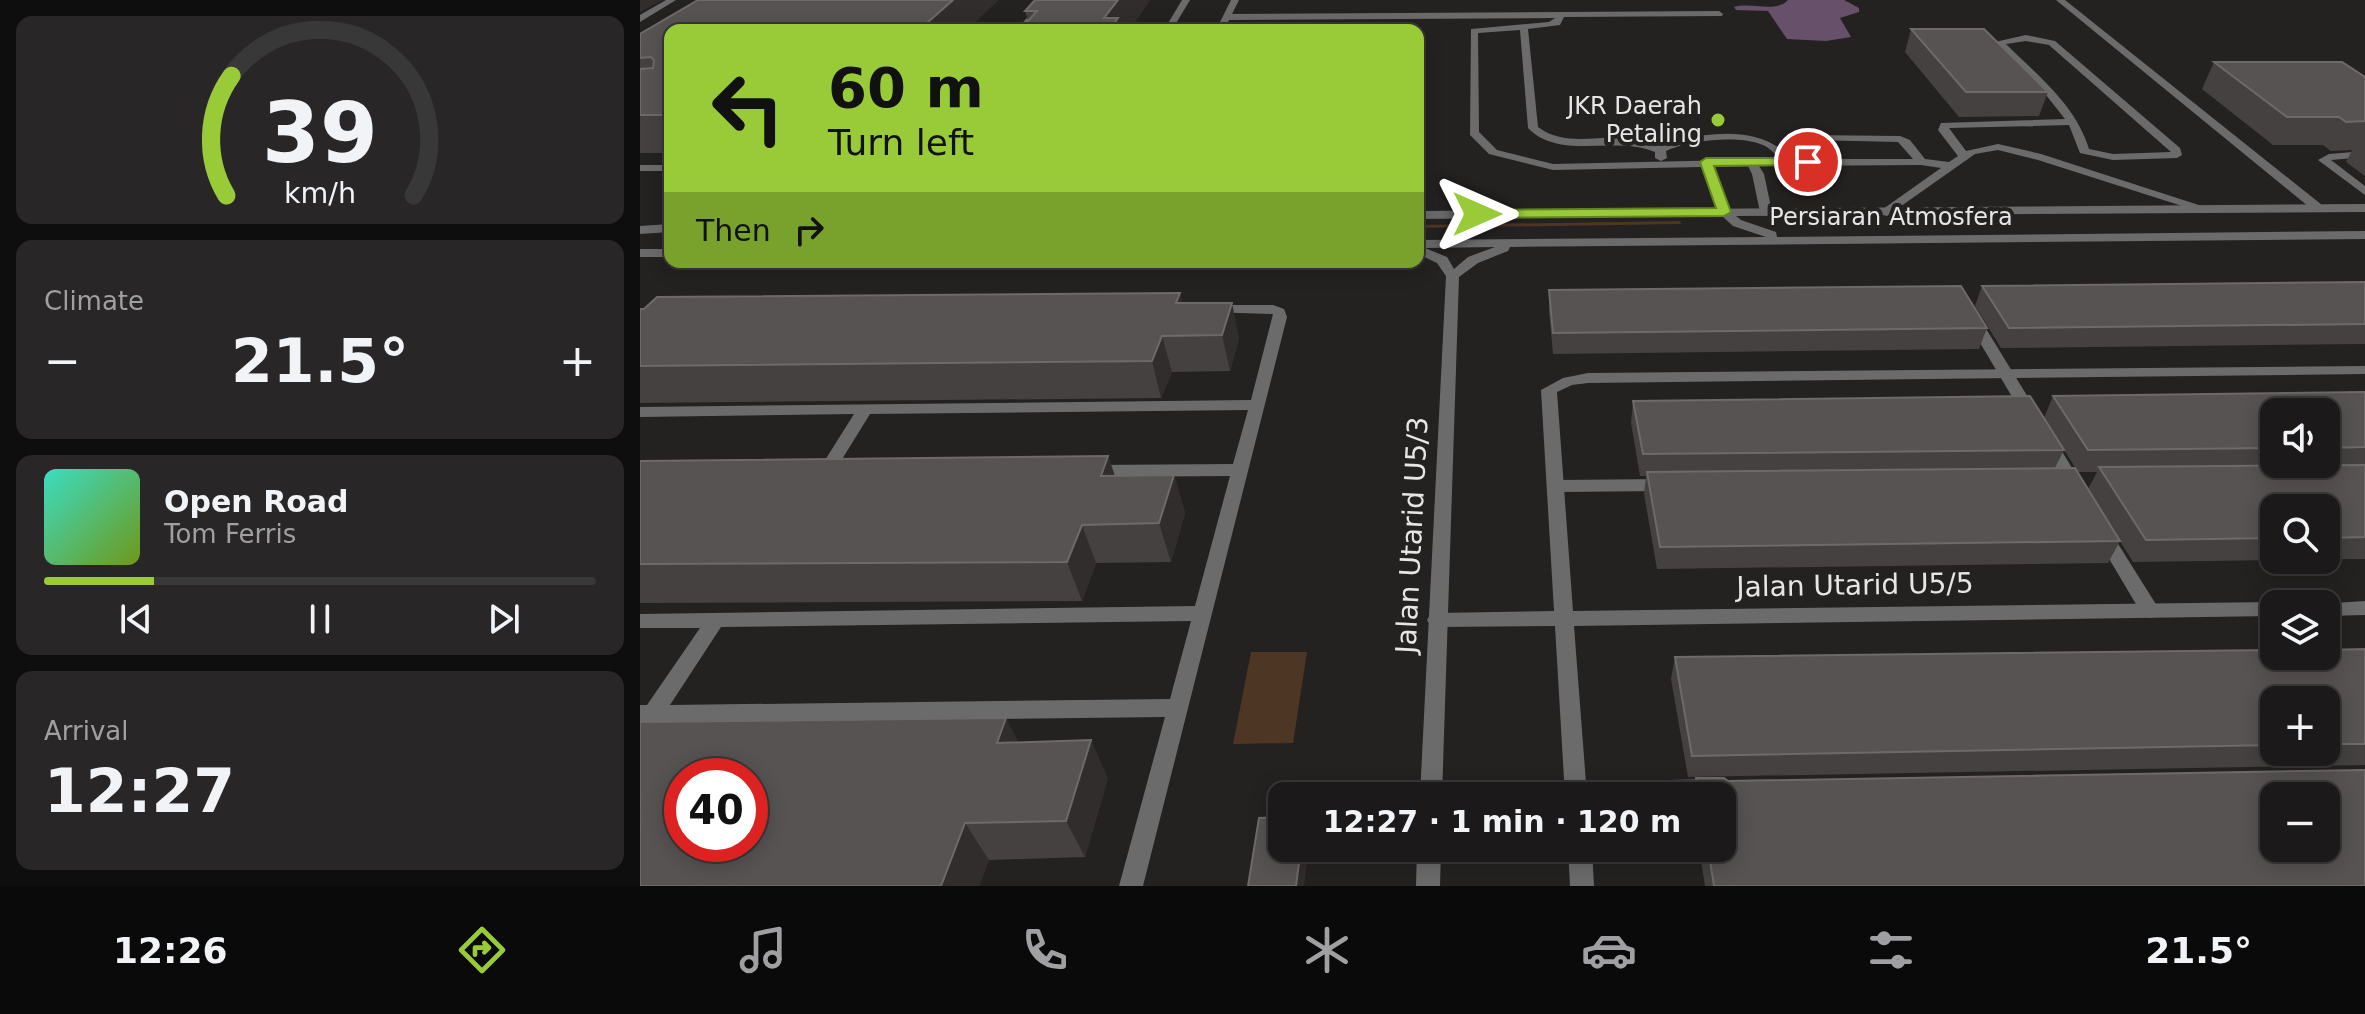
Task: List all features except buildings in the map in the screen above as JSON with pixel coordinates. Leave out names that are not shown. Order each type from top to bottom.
[{"type":"street","points":[[640,19],[672,0]]},
{"type":"street","points":[[1025,24],[1047,0]]},
{"type":"street","points":[[1172,24],[1186,0]]},
{"type":"street","points":[[1223,24],[1235,0]]},
{"type":"street","points":[[1606,0],[1608,14]]},
{"type":"street","points":[[1679,0],[1685,14]]},
{"type":"street","points":[[2060,0],[2318,208]]},
{"type":"street","points":[[1227,17],[1719,14]]},
{"type":"street","points":[[1561,15],[1557,23],[1474,31],[1474,133],[1493,152],[1553,167],[1706,162],[1921,162],[1953,166]]},
{"type":"street","points":[[1524,28],[1533,128],[1539,135],[1559,140],[1637,142],[1660,150],[1686,140],[1758,140],[1776,148],[1789,162]]},
{"type":"street","points":[[2067,166],[2084,151],[2143,158],[2177,155],[2176,150],[2052,43],[2026,38],[1999,42],[2073,122],[2082,136],[2084,151]]},
{"type":"street","points":[[1965,157],[1943,130],[1945,125],[2073,122]]},
{"type":"street","points":[[1808,162],[1803,144],[1805,138],[1825,137],[1900,139],[1921,162]]},
{"type":"street","points":[[1887,212],[1972,151],[1998,147],[2205,209]]},
{"type":"street","points":[[1660,150],[1661,163]]},
{"type":"street","points":[[2365,154],[2324,160],[2365,192]]},
{"type":"street","points":[[1706,162],[1724,212],[1730,219],[1784,240]]},
{"type":"street","points":[[1727,240],[1766,212],[1758,174],[1751,162]]},
{"type":"street","points":[[640,168],[664,168]]},
{"type":"street","name":"Persiaran Atmosfera","points":[[1424,215],[2365,208]]},
{"type":"street","points":[[640,222],[664,224]]},
{"type":"street","points":[[640,230],[664,226]]},
{"type":"street","name":"Persiaran Atmosfera","points":[[1424,247],[1727,240],[2365,235]]},
{"type":"street","points":[[1424,250],[1442,260],[1453,276],[1490,251],[1525,243]]},
{"type":"street","points":[[640,253],[664,253]]},
{"type":"street","name":"Jalan Utarid U5/3","points":[[1431,782],[1453,276]]},
{"type":"street","points":[[1965,307],[2150,611]]},
{"type":"street","points":[[1131,886],[1279,312],[1269,308],[1190,310]]},
{"type":"street","points":[[1575,782],[1558,486],[1549,390],[1568,381],[1588,378],[2365,370]]},
{"type":"street","points":[[640,412],[1257,405]]},
{"type":"street","points":[[825,473],[865,410]]},
{"type":"street","points":[[1080,471],[1240,470]]},
{"type":"street","points":[[1558,486],[1682,484]]},
{"type":"street","points":[[2340,609],[2365,608]]},
{"type":"street","name":"Jalan Utarid U5/5","points":[[1437,620],[2260,609]]},
{"type":"street","points":[[640,621],[1203,613]]},
{"type":"street","points":[[646,714],[716,620]]},
{"type":"street","points":[[646,714],[1178,708]]},
{"type":"street","points":[[1428,886],[1429,862]]},
{"type":"street","points":[[1581,862],[1582,886]]},
{"type":"shaded area","points":[[1788,0],[1844,0],[1859,8],[1859,12],[1840,18],[1851,37],[1826,41],[1787,39],[1768,11],[1736,10],[1734,7],[1770,7]]},
{"type":"shaded area","points":[[1680,221],[1681,224],[1424,228],[1424,225]]},
{"type":"shaded area","points":[[1251,652],[1307,652],[1293,743],[1233,744]]},
{"type":"place","name":"JKR Daerah Petaling","points":[[1718,120]]},
{"type":"route","points":[[1477,214],[1724,212],[1706,162],[1808,162]]}]
